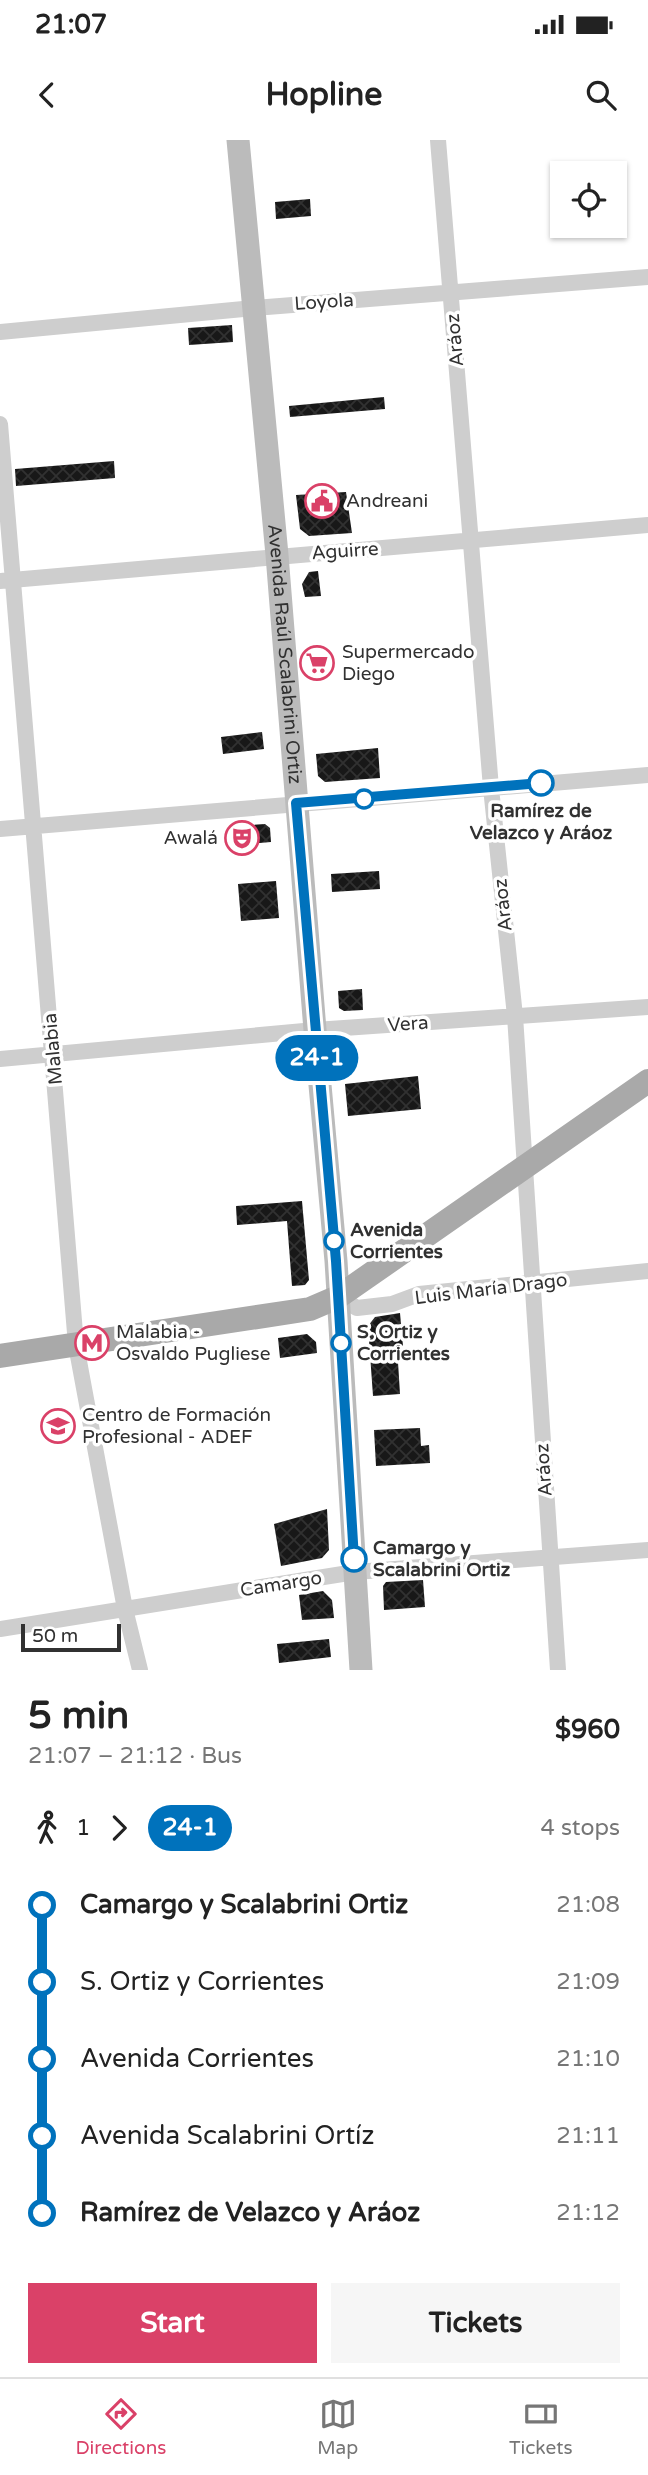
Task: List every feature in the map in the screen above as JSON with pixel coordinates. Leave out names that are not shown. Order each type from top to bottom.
[{"type":"main road","name":"Avenida Raúl Scalabrini Ortiz","points":[[238,140],[277,555],[338,1297],[361,1670]]},
{"type":"main road","points":[[0,1356],[310,1309],[338,1297],[648,1081]]},
{"type":"street","name":"Aráoz","points":[[438,140],[492,788],[515,1016],[558,1670]]},
{"type":"street","name":"Loyola","points":[[0,332],[254,308],[648,277]]},
{"type":"street","name":"Malabia","points":[[0,424],[6,580],[34,827],[76,1345],[125,1609],[140,1670]]},
{"type":"street","name":"Aguirre","points":[[6,580],[648,525]]},
{"type":"street","points":[[0,829],[648,775]]},
{"type":"street","name":"Vera","points":[[0,1059],[314,1030],[648,1007]]},
{"type":"street","name":"Luis María Drago","points":[[338,1297],[357,1308],[392,1304],[419,1294],[648,1270]]},
{"type":"street","name":"Camargo","points":[[0,1629],[355,1572],[648,1550]]},
{"type":"building","points":[[310,199],[311,216],[276,219],[275,202]]},
{"type":"building","points":[[232,325],[233,342],[189,345],[188,328]]},
{"type":"building","points":[[384,397],[385,409],[290,417],[289,406]]},
{"type":"building","points":[[114,461],[115,478],[16,486],[15,469]]},
{"type":"building","points":[[346,492],[352,533],[309,536],[300,529],[296,495]]},
{"type":"building","points":[[318,571],[321,596],[305,597],[302,584],[309,572]]},
{"type":"building","points":[[262,732],[264,749],[223,754],[221,737]]},
{"type":"building","points":[[378,748],[380,778],[325,782],[318,776],[316,754]]},
{"type":"building","points":[[265,824],[270,828],[271,842],[239,845],[238,826]]},
{"type":"building","points":[[379,871],[380,889],[332,892],[331,874]]},
{"type":"building","points":[[276,881],[279,918],[241,921],[238,884]]},
{"type":"building","points":[[362,989],[363,1010],[344,1011],[339,1008],[338,991]]},
{"type":"building","points":[[418,1076],[421,1109],[348,1116],[345,1084]]},
{"type":"building","points":[[302,1201],[309,1280],[305,1285],[292,1286],[287,1221],[237,1225],[236,1206]]},
{"type":"building","points":[[400,1313],[403,1346],[397,1346],[400,1394],[373,1396],[368,1326],[375,1317]]},
{"type":"building","points":[[307,1334],[316,1342],[317,1353],[280,1358],[278,1338]]},
{"type":"building","points":[[420,1428],[421,1446],[429,1445],[430,1463],[376,1466],[374,1430]]},
{"type":"building","points":[[327,1509],[329,1550],[322,1558],[281,1566],[274,1524]]},
{"type":"building","points":[[423,1580],[425,1607],[384,1610],[383,1586],[386,1582]]},
{"type":"building","points":[[323,1591],[332,1600],[334,1618],[302,1620],[299,1595]]},
{"type":"building","points":[[329,1639],[331,1657],[279,1663],[277,1644]]},
{"type":"bus line","name":"24-1","points":[[354,1559],[336,1261],[296,803],[541,783]]},
{"type":"place","name":"Andreani","points":[[322,501]]},
{"type":"place","name":"Supermercado Diego","points":[[317,663]]},
{"type":"place","name":"Ramírez de Velazco y Aráoz","points":[[541,783]]},
{"type":"place","name":"Awalá","points":[[242,838]]},
{"type":"place","name":"Avenida Corrientes","points":[[334,1241]]},
{"type":"place","name":"Malabia - Osvaldo Pugliese","points":[[92,1343]]},
{"type":"place","name":"S. Ortiz y Corrientes","points":[[341,1343]]},
{"type":"place","name":"Centro de Formación Profesional - ADEF","points":[[58,1426]]},
{"type":"place","name":"Camargo y Scalabrini Ortiz","points":[[354,1559]]}]
